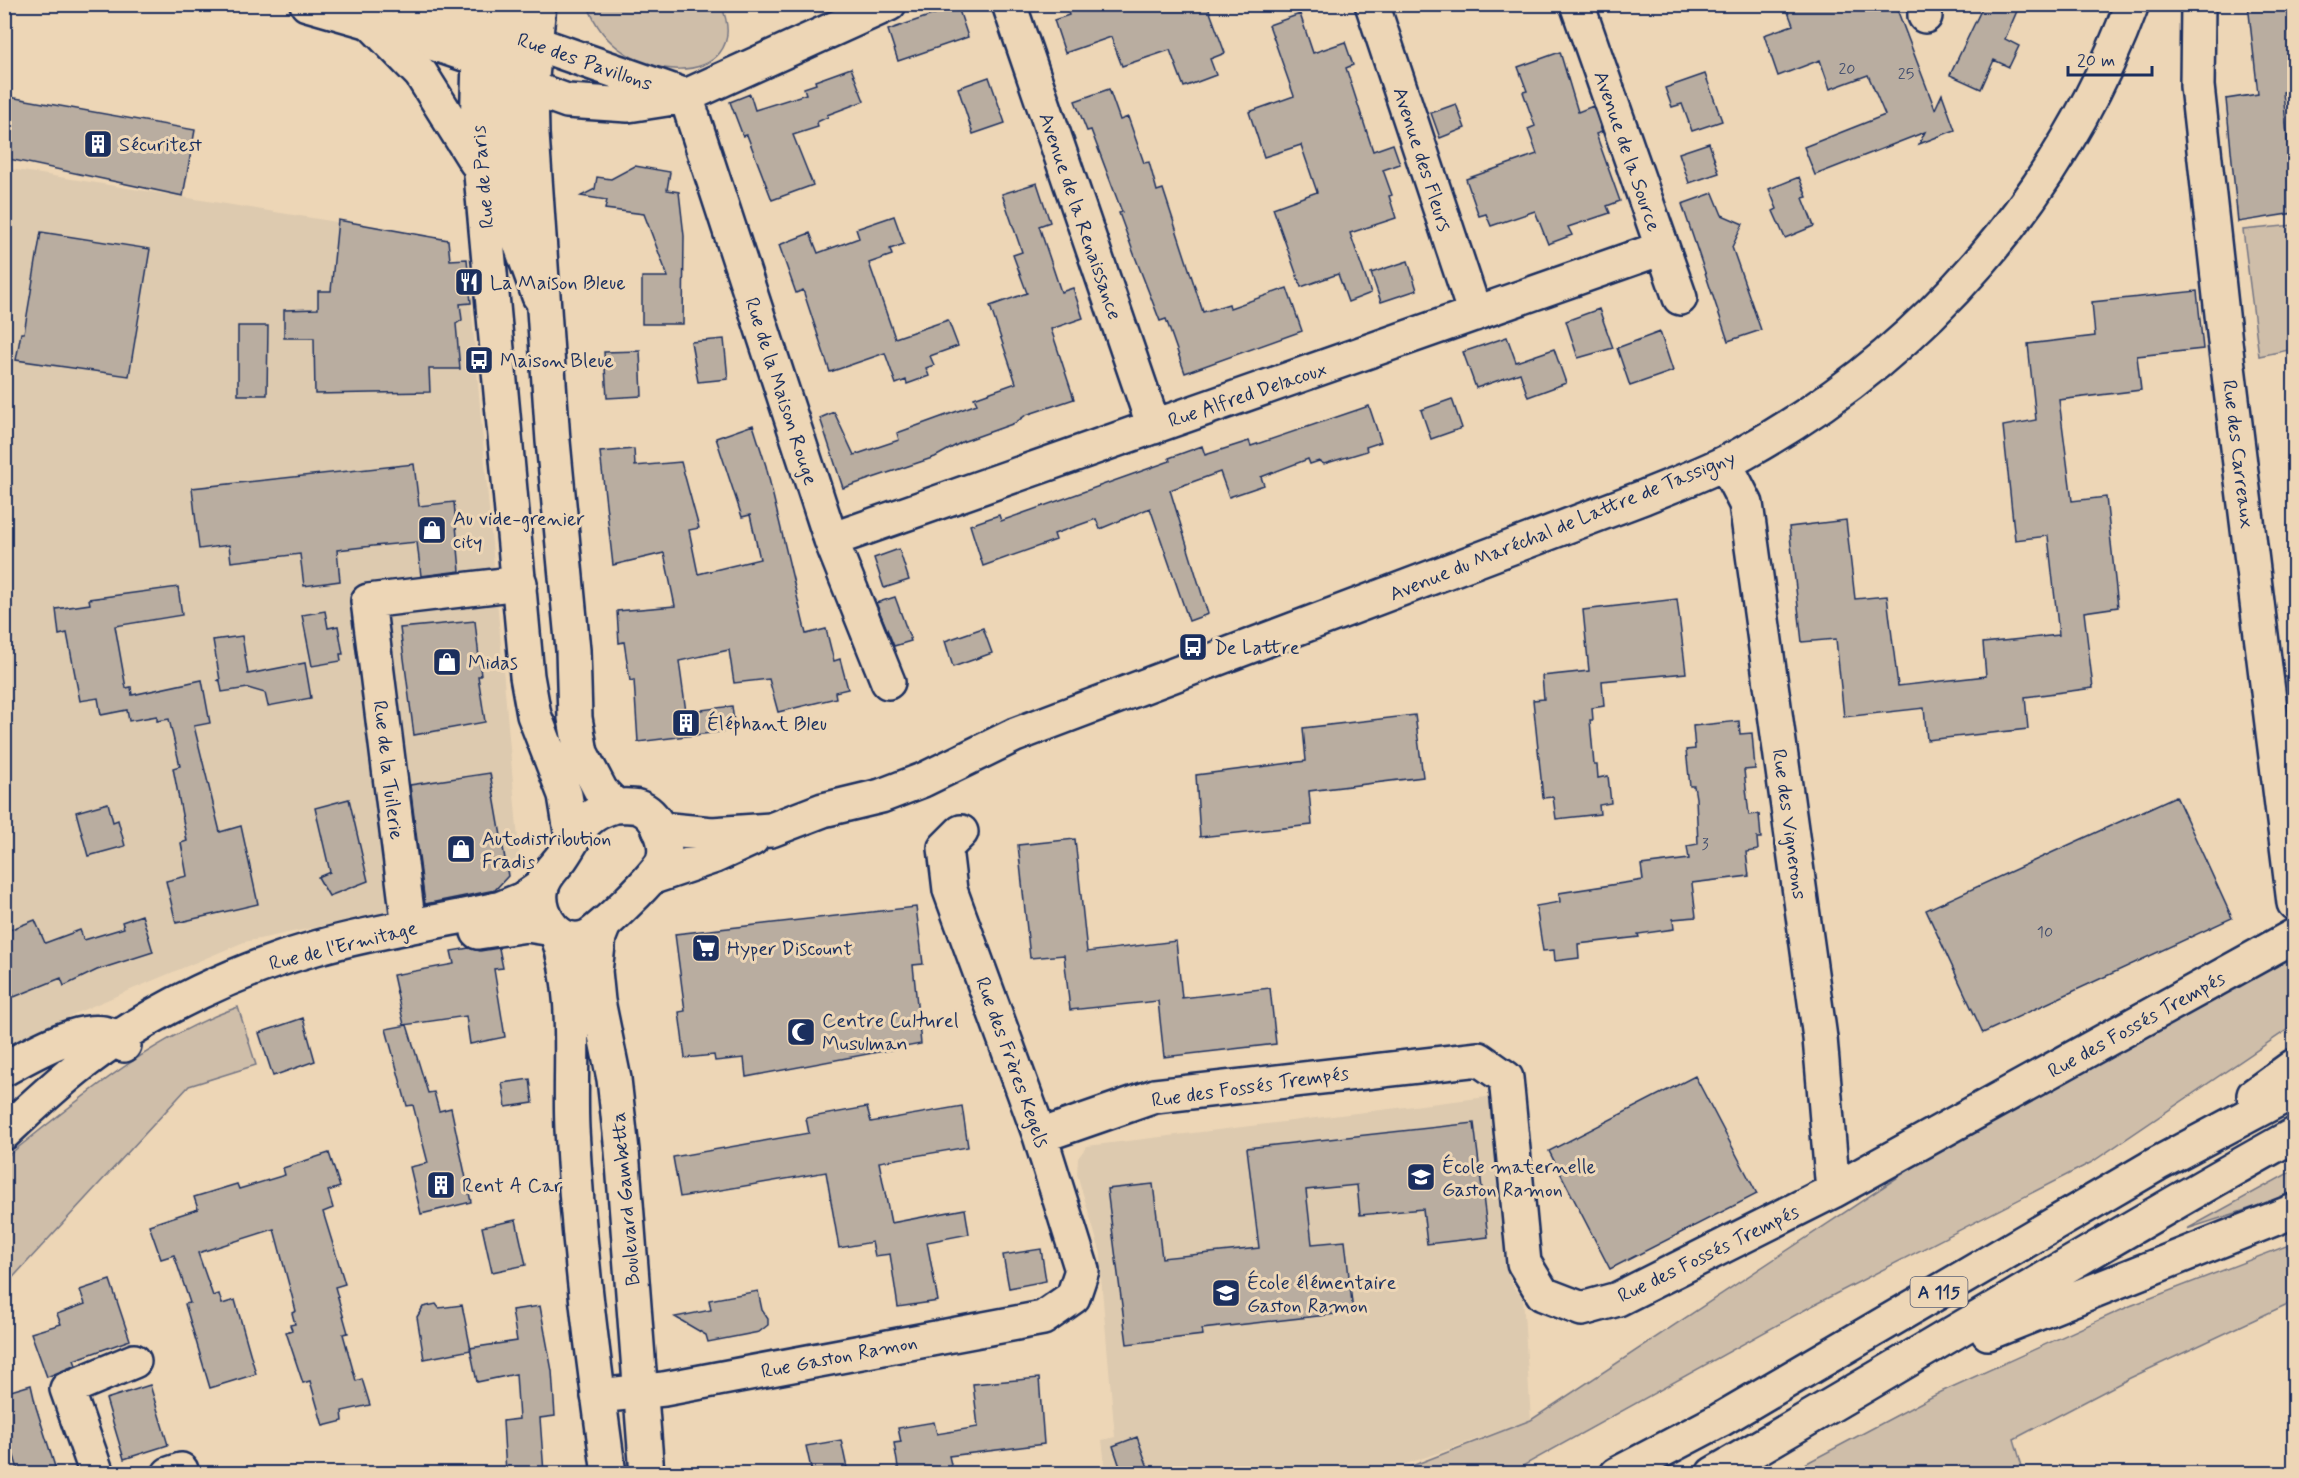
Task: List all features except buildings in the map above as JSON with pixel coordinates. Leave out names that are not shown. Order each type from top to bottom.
[{"type":"main road","points":[[307,4],[370,22],[505,42]]},
{"type":"main road","points":[[407,4],[505,42]]},
{"type":"main road","name":"Rue de Paris","points":[[520,583],[476,108],[505,42],[539,4]]},
{"type":"main road","name":"Rue des Pavillons","points":[[505,42],[567,101],[628,105],[686,96],[889,4]]},
{"type":"main road","name":"Avenue de la Renaissance","points":[[1009,4],[1154,427]]},
{"type":"main road","name":"Avenue des Fleurs","points":[[1372,4],[1474,314]]},
{"type":"main road","name":"Avenue de la Source","points":[[1576,4],[1680,298]]},
{"type":"main road","name":"Avenue du Maréchal de Lattre de Tassigny","points":[[659,829],[712,834],[771,830],[823,810],[874,778],[915,760],[1015,735],[1612,510],[1725,463],[1802,417],[1873,367],[1917,329],[1959,285],[2011,225],[2073,133],[2113,56],[2132,4]]},
{"type":"main road","name":"Rue des Carreaux","points":[[2198,4],[2197,86],[2225,342],[2295,903]]},
{"type":"main road","points":[[370,22],[421,74],[480,169]]},
{"type":"main road","points":[[505,42],[505,132],[520,243],[544,309],[573,650],[575,718],[585,761],[601,791],[615,806]]},
{"type":"main road","name":"Rue de Paris","points":[[505,42],[533,154],[544,309]]},
{"type":"main road","name":"Rue des Pavillons","points":[[505,42],[686,96]]},
{"type":"main road","name":"Rue de la Maison Rouge","points":[[686,96],[831,540],[888,682]]},
{"type":"main road","name":"Rue Alfred Delacoux","points":[[831,540],[1662,248]]},
{"type":"main road","name":"Rue des Vignerons","points":[[1725,463],[1746,504],[1820,1038],[1833,1191]]},
{"type":"main road","points":[[520,583],[530,696],[542,738],[565,795],[572,838]]},
{"type":"main road","name":"Rue de la Tuilerie","points":[[409,927],[368,601],[520,583]]},
{"type":"main road","points":[[555,931],[569,939],[578,939],[603,927],[623,903],[653,877],[663,860],[665,850],[659,829],[645,811],[637,807],[615,806],[604,809],[590,818],[572,838],[542,886],[544,912],[555,931],[568,983],[572,1130],[598,1396],[609,1473]]},
{"type":"main road","points":[[653,877],[715,856],[771,830]]},
{"type":"main road","name":"Rue des Frères Kegels","points":[[962,832],[945,848],[950,890],[1040,1136],[1082,1270],[1072,1297]]},
{"type":"main road","name":"Rue de l'Ermitage","points":[[4,1142],[125,1047],[211,987],[268,962],[321,946],[501,908],[523,899],[542,886]]},
{"type":"main road","name":"Rue de l'Ermitage","points":[[4,1133],[89,1058],[125,1047],[244,992],[297,973],[379,951],[512,926],[541,925],[555,931]]},
{"type":"main road","name":"Boulevard Gambetta","points":[[603,927],[599,937],[595,971],[598,1001],[614,1079],[621,1141],[647,1473]]},
{"type":"main road","name":"Rue des Fossés Trempés","points":[[1040,1136],[1155,1096],[1479,1059],[1506,1078],[1524,1263],[1543,1294],[1582,1309],[1618,1299],[1833,1191],[2295,936]]},
{"type":"main road","points":[[4,1069],[63,1039],[80,1034],[125,1047]]},
{"type":"main road","points":[[2157,1164],[2295,1066]]},
{"type":"main road","name":"A 115","points":[[1617,1473],[1720,1420],[2157,1164],[2295,1091]]},
{"type":"main road","name":"A 115","points":[[1713,1473],[1894,1370],[2197,1189],[2295,1135]]},
{"type":"main road","points":[[1894,1370],[2295,1211]]},
{"type":"main road","name":"Rue Gaston Ramon","points":[[598,1396],[642,1392],[1043,1318],[1072,1297]]},
{"type":"main road","points":[[97,1473],[67,1389],[134,1361]]},
{"type":"shaded area","points":[[588,5],[721,5],[727,33],[720,53],[702,65],[678,69],[652,65],[625,53],[603,33]]},
{"type":"shaded area","points":[[4,168],[448,240],[450,260],[467,259],[520,862],[495,890],[244,942],[76,1013],[5,1051]]},
{"type":"shaded area","points":[[2294,225],[2294,349],[2259,356],[2243,230]]},
{"type":"shaded area","points":[[2294,953],[2294,1025],[2092,1162],[1810,1307],[1510,1473],[1391,1474],[1531,1420],[1942,1148]]},
{"type":"shaded area","points":[[238,1007],[256,1065],[189,1086],[5,1286],[5,1158],[87,1093],[145,1053],[206,1020]]},
{"type":"shaded area","points":[[1495,1096],[1505,1266],[1514,1288],[1523,1297],[1531,1420],[1381,1473],[1106,1473],[1102,1440],[1115,1437],[1101,1278],[1101,1254],[1077,1174],[1078,1158],[1087,1146]]},
{"type":"shaded area","points":[[2294,1170],[2294,1194],[2187,1229]]},
{"type":"shaded area","points":[[2294,1243],[2294,1301],[2130,1378],[2014,1439],[2024,1473],[1788,1473],[1941,1392],[2130,1306]]},
{"type":"place","name":"Sécuritest","points":[[98,144]]},
{"type":"place","name":"La Maison Bleue","points":[[469,282]]},
{"type":"place","name":"Maison Bleue","points":[[479,360]]},
{"type":"place","name":"Au vide-grenier city","points":[[432,530]]},
{"type":"place","name":"De Lattre","points":[[1193,647]]},
{"type":"place","name":"Midas","points":[[447,662]]},
{"type":"place","name":"Éléphant Bleu","points":[[686,723]]},
{"type":"place","name":"Autodistribution Fradis","points":[[461,849]]},
{"type":"place","name":"Hyper Discount","points":[[706,948]]},
{"type":"place","name":"Centre Culturel Musulman","points":[[801,1032]]},
{"type":"place","name":"École maternelle Gaston Ramon","points":[[1421,1177]]},
{"type":"place","name":"Rent A Car","points":[[441,1185]]},
{"type":"place","name":"École élémentaire Gaston Ramon","points":[[1226,1293]]}]
